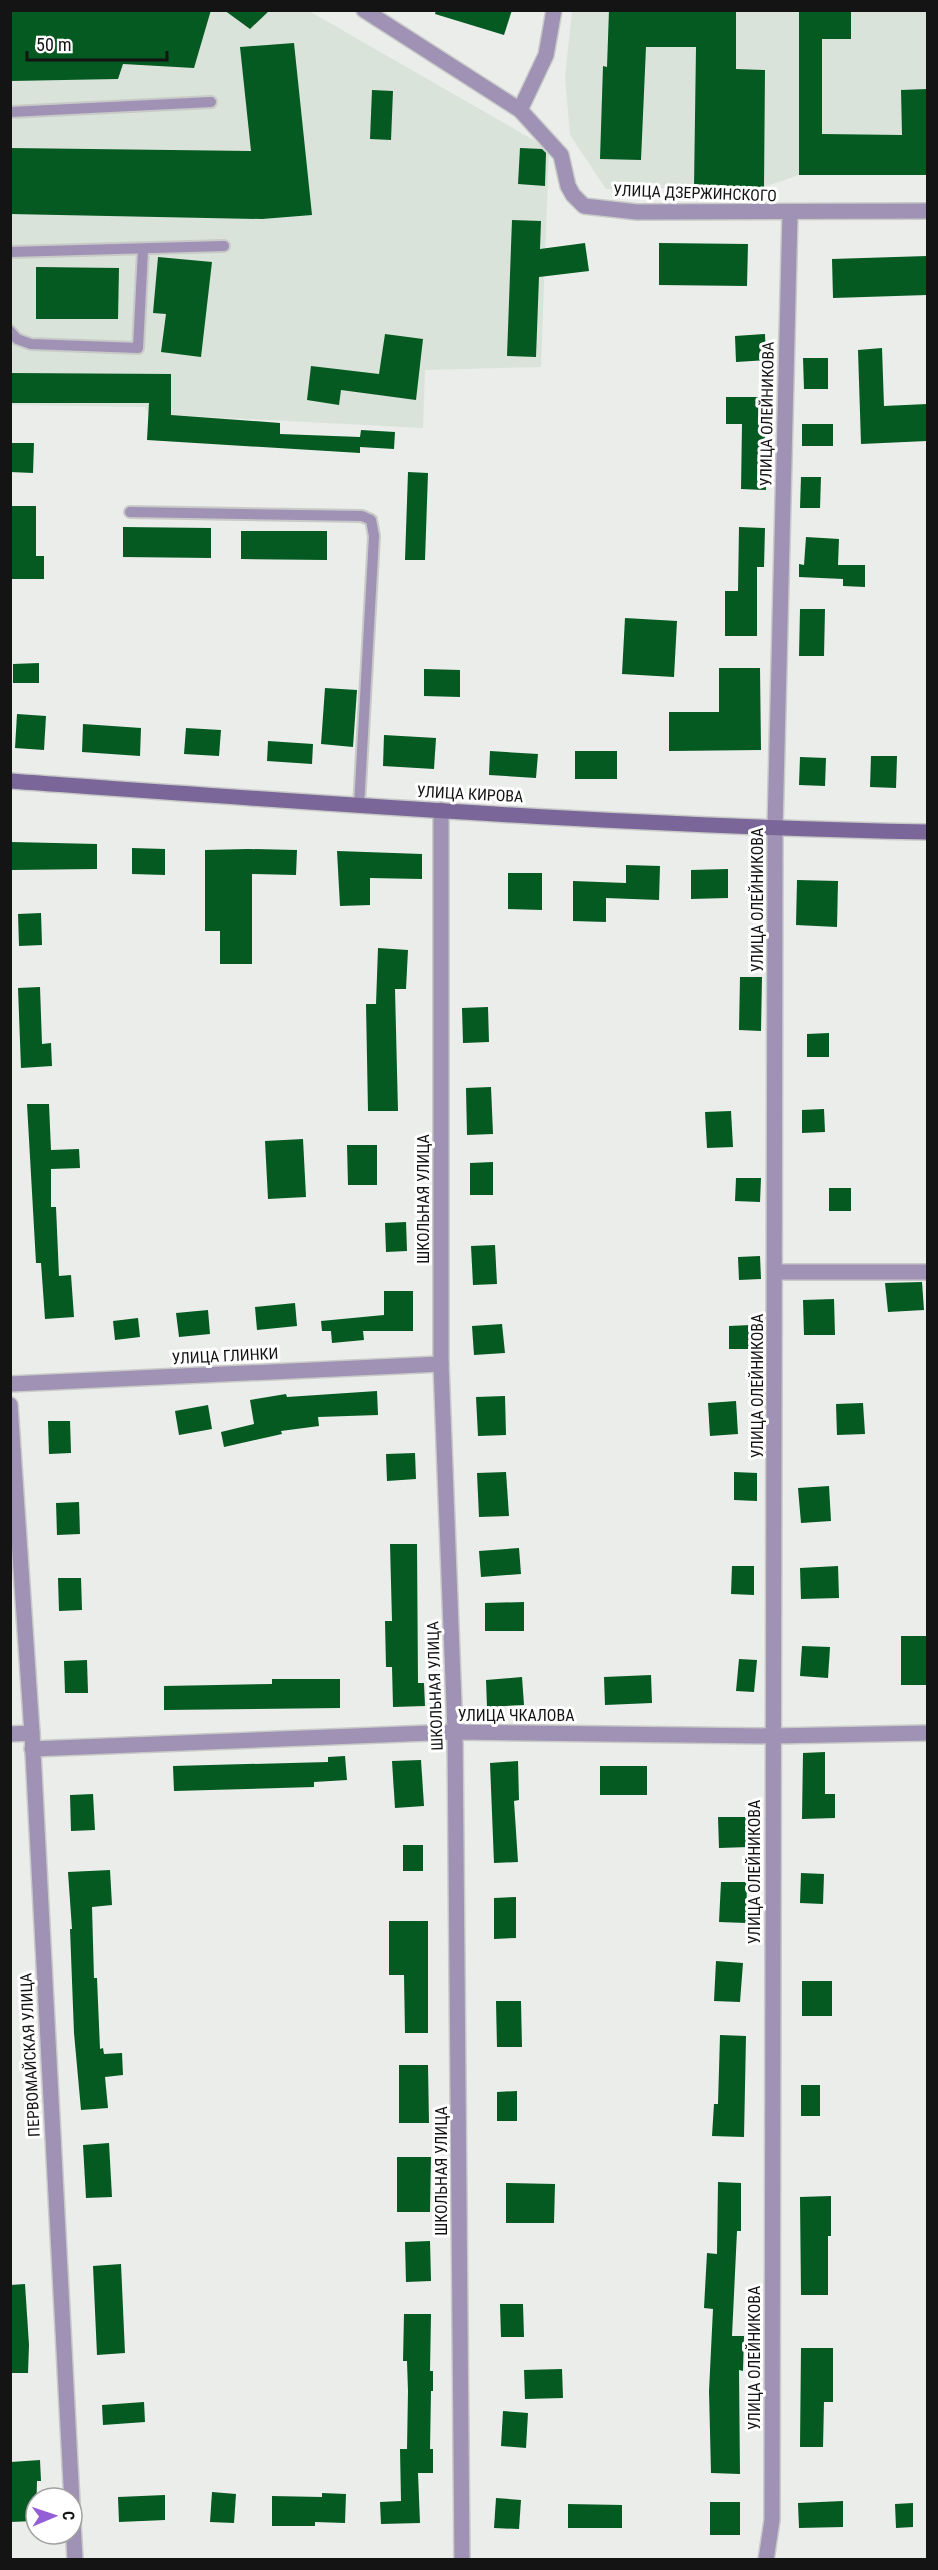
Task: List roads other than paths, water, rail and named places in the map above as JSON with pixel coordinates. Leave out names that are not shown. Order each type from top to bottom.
[{"type":"street","name":"УЛИЦА ДЗЕРЖИНСКОГО","points":[[364,10],[520,110],[561,155],[573,195],[584,206],[637,212],[927,211]]},
{"type":"street","points":[[520,110],[546,55],[554,10]]},
{"type":"street","name":"УЛИЦА ОЛЕЙНИКОВА","points":[[766,2559],[771,2539],[772,2520],[775,829],[790,213]]},
{"type":"street","name":"УЛИЦА КИРОВА","points":[[10,781],[359,806],[775,829],[927,832]]},
{"type":"street","name":"ШКОЛЬНАЯ УЛИЦА","points":[[441,810],[441,1364],[456,1732],[462,2559]]},
{"type":"street","points":[[776,1272],[927,1272]]},
{"type":"street","name":"УЛИЦА ГЛИНКИ","points":[[10,1384],[441,1364]]},
{"type":"street","name":"ПЕРВОМАЙСКАЯ УЛИЦА","points":[[10,1405],[32,1733],[75,2559]]},
{"type":"street","name":"УЛИЦА ЧКАЛОВА","points":[[32,1749],[456,1732],[772,1736],[927,1733]]},
{"type":"street","points":[[10,1734],[32,1733]]},
{"type":"lane","points":[[10,112],[211,102]]},
{"type":"lane","points":[[10,252],[224,246]]},
{"type":"lane","points":[[10,331],[17,339],[31,344],[138,348],[143,250]]},
{"type":"lane","points":[[130,513],[362,516],[371,520],[374,536],[359,806]]}]
